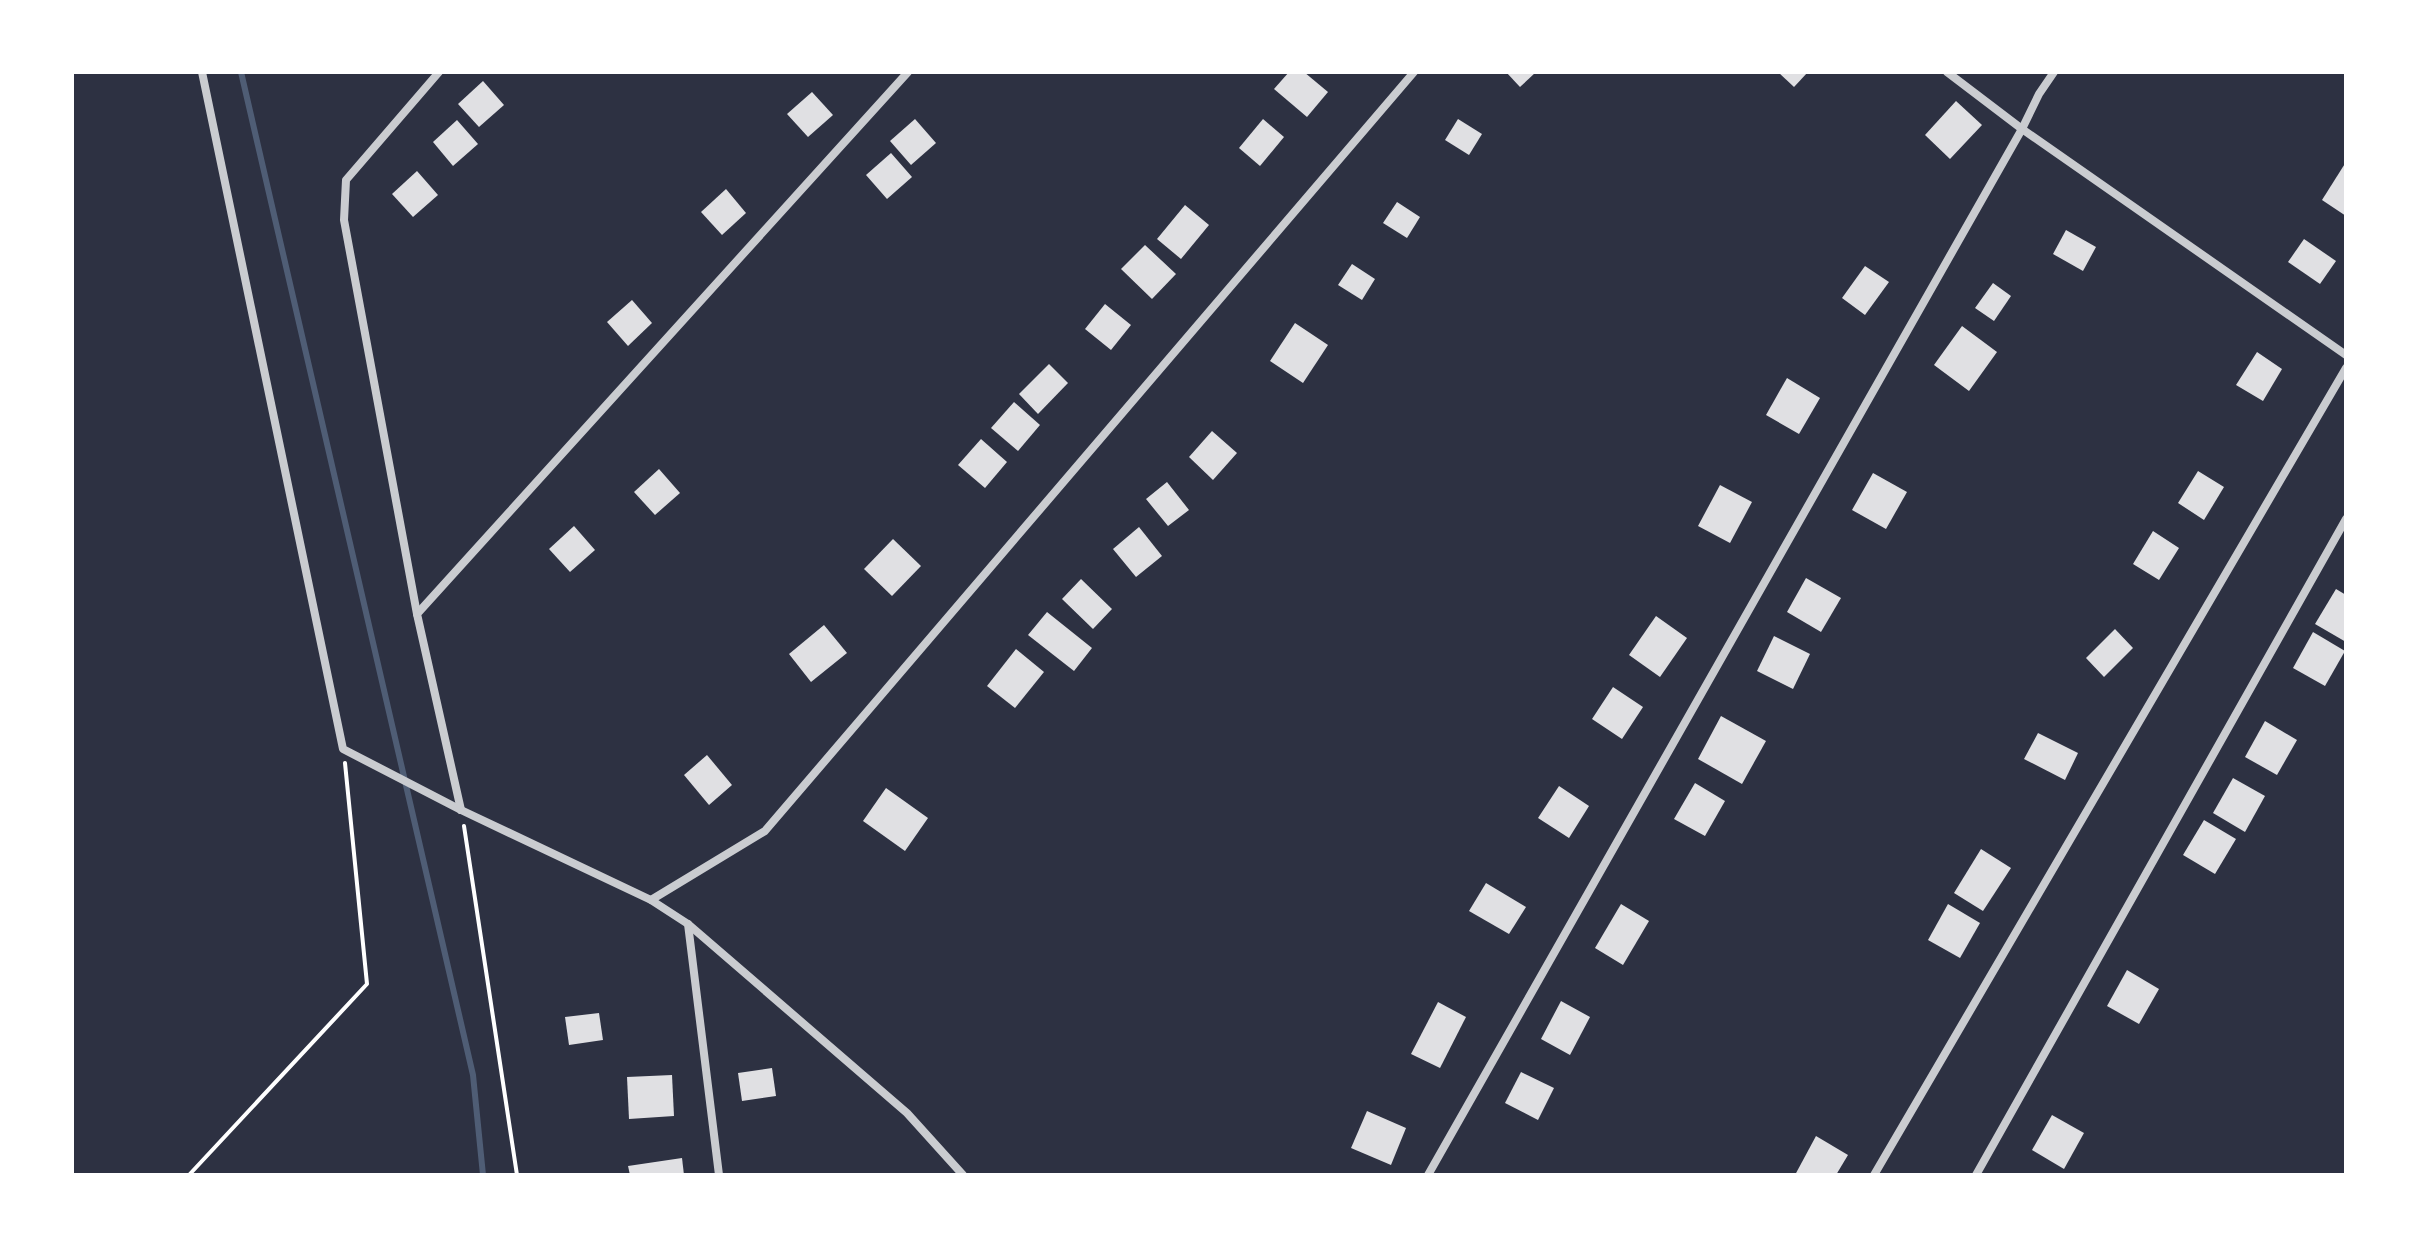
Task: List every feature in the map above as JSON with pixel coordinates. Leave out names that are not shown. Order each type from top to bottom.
[{"type":"street","points":[[202,72],[343,749],[461,810],[651,900],[688,924],[907,1113],[963,1175]]},
{"type":"street","points":[[439,72],[346,180],[344,220],[417,614],[461,810]]},
{"type":"street","points":[[417,614],[908,72]]},
{"type":"street","points":[[651,900],[765,831],[1414,72]]},
{"type":"street","points":[[1947,72],[2022,129],[2346,355]]},
{"type":"street","points":[[1428,1175],[2054,72]]},
{"type":"street","points":[[1874,1175],[2346,368]]},
{"type":"street","points":[[1976,1175],[2346,519]]},
{"type":"street","points":[[688,924],[719,1175]]},
{"type":"path","points":[[189,1175],[367,984],[343,749]]},
{"type":"path","points":[[461,810],[517,1175]]},
{"type":"building","points":[[1289,72],[1304,72],[1328,92],[1307,117],[1274,89]]},
{"type":"building","points":[[1506,72],[1536,72],[1520,87]]},
{"type":"building","points":[[1778,72],[1808,72],[1794,87]]},
{"type":"building","points":[[483,81],[504,105],[479,127],[458,104]]},
{"type":"building","points":[[812,92],[833,115],[808,137],[787,114]]},
{"type":"building","points":[[1956,101],[1982,125],[1950,159],[1925,135]]},
{"type":"building","points":[[915,119],[936,143],[911,165],[890,141]]},
{"type":"building","points":[[1263,119],[1284,137],[1260,166],[1239,148]]},
{"type":"building","points":[[1458,119],[1482,134],[1469,155],[1445,140]]},
{"type":"building","points":[[457,120],[478,144],[453,166],[433,142]]},
{"type":"building","points":[[891,153],[912,177],[887,199],[866,175]]},
{"type":"building","points":[[2346,162],[2346,216],[2322,200]]},
{"type":"building","points":[[417,171],[438,195],[413,217],[392,194]]},
{"type":"building","points":[[726,189],[746,213],[722,235],[701,212]]},
{"type":"building","points":[[1397,202],[1420,217],[1407,238],[1383,223]]},
{"type":"building","points":[[1185,205],[1209,225],[1181,259],[1157,239]]},
{"type":"building","points":[[2066,230],[2096,247],[2083,271],[2053,254]]},
{"type":"building","points":[[2304,239],[2336,261],[2320,284],[2288,262]]},
{"type":"building","points":[[1145,245],[1176,274],[1152,299],[1121,269]]},
{"type":"building","points":[[1352,264],[1375,279],[1362,300],[1338,285]]},
{"type":"building","points":[[1865,266],[1889,282],[1865,315],[1842,298]]},
{"type":"building","points":[[1993,283],[2011,296],[1994,321],[1975,308]]},
{"type":"building","points":[[632,300],[652,323],[628,346],[607,322]]},
{"type":"building","points":[[1105,304],[1131,325],[1111,350],[1085,329]]},
{"type":"building","points":[[1295,323],[1328,345],[1303,383],[1270,361]]},
{"type":"building","points":[[1962,326],[1997,352],[1969,391],[1934,365]]},
{"type":"building","points":[[2257,352],[2282,369],[2263,401],[2236,385]]},
{"type":"building","points":[[1049,364],[1068,383],[1038,414],[1019,394]]},
{"type":"building","points":[[1787,378],[1820,398],[1799,434],[1766,415]]},
{"type":"building","points":[[1014,402],[1040,425],[1018,451],[991,428]]},
{"type":"building","points":[[1212,431],[1237,453],[1213,480],[1189,457]]},
{"type":"building","points":[[981,439],[1007,462],[985,488],[958,465]]},
{"type":"building","points":[[659,469],[680,493],[655,515],[634,492]]},
{"type":"building","points":[[2198,471],[2224,487],[2204,520],[2178,503]]},
{"type":"building","points":[[1873,473],[1907,492],[1886,529],[1852,510]]},
{"type":"building","points":[[1167,482],[1189,510],[1168,526],[1146,499]]},
{"type":"building","points":[[1720,485],[1752,502],[1730,543],[1698,526]]},
{"type":"building","points":[[574,526],[595,550],[570,572],[549,549]]},
{"type":"building","points":[[1139,527],[1162,556],[1136,577],[1113,549]]},
{"type":"building","points":[[2153,531],[2179,548],[2159,580],[2133,564]]},
{"type":"building","points":[[893,539],[921,566],[892,596],[864,569]]},
{"type":"building","points":[[1806,578],[1841,598],[1821,632],[1787,612]]},
{"type":"building","points":[[1081,579],[1112,609],[1093,629],[1062,599]]},
{"type":"building","points":[[2336,589],[2346,595],[2346,642],[2315,624]]},
{"type":"building","points":[[1047,612],[1092,648],[1074,671],[1028,635]]},
{"type":"building","points":[[1656,616],[1687,638],[1660,677],[1629,655]]},
{"type":"building","points":[[824,625],[847,653],[811,682],[789,654]]},
{"type":"building","points":[[2115,629],[2133,648],[2104,677],[2086,658]]},
{"type":"building","points":[[2313,632],[2345,651],[2325,686],[2293,668]]},
{"type":"building","points":[[1774,636],[1810,654],[1793,689],[1757,671]]},
{"type":"building","points":[[1016,649],[1044,672],[1015,708],[987,686]]},
{"type":"building","points":[[1613,687],[1643,707],[1622,739],[1592,719]]},
{"type":"building","points":[[1721,716],[1766,741],[1742,784],[1698,759]]},
{"type":"building","points":[[2265,721],[2297,740],[2277,775],[2245,757]]},
{"type":"building","points":[[2038,733],[2078,753],[2065,780],[2024,759]]},
{"type":"building","points":[[707,755],[732,785],[709,805],[684,775]]},
{"type":"building","points":[[2233,778],[2265,796],[2245,832],[2213,813]]},
{"type":"building","points":[[1695,783],[1725,801],[1705,836],[1674,819]]},
{"type":"building","points":[[1559,786],[1589,806],[1569,838],[1538,818]]},
{"type":"building","points":[[886,788],[928,818],[905,851],[863,821]]},
{"type":"building","points":[[2204,820],[2236,839],[2215,874],[2183,855]]},
{"type":"building","points":[[1981,849],[2011,868],[1983,911],[1954,893]]},
{"type":"building","points":[[1486,883],[1526,907],[1509,934],[1469,911]]},
{"type":"building","points":[[1621,904],[1649,921],[1623,965],[1595,948]]},
{"type":"building","points":[[1948,904],[1980,923],[1960,958],[1928,940]]},
{"type":"building","points":[[2127,970],[2159,989],[2139,1024],[2107,1006]]},
{"type":"building","points":[[1561,1001],[1590,1017],[1570,1055],[1541,1039]]},
{"type":"building","points":[[1438,1002],[1466,1017],[1440,1068],[1411,1054]]},
{"type":"building","points":[[599,1013],[603,1040],[569,1045],[565,1017]]},
{"type":"building","points":[[772,1068],[776,1096],[742,1101],[738,1073]]},
{"type":"building","points":[[1521,1072],[1554,1088],[1538,1120],[1505,1103]]},
{"type":"building","points":[[672,1075],[674,1116],[629,1119],[627,1077]]},
{"type":"building","points":[[1367,1111],[1406,1128],[1391,1165],[1351,1148]]},
{"type":"building","points":[[2052,1115],[2084,1133],[2064,1169],[2032,1150]]},
{"type":"building","points":[[1816,1136],[1848,1155],[1836,1175],[1795,1175]]},
{"type":"building","points":[[682,1158],[684,1175],[630,1175],[628,1166]]},
{"type":"waterway","points":[[241,72],[473,1075],[483,1175]]}]
